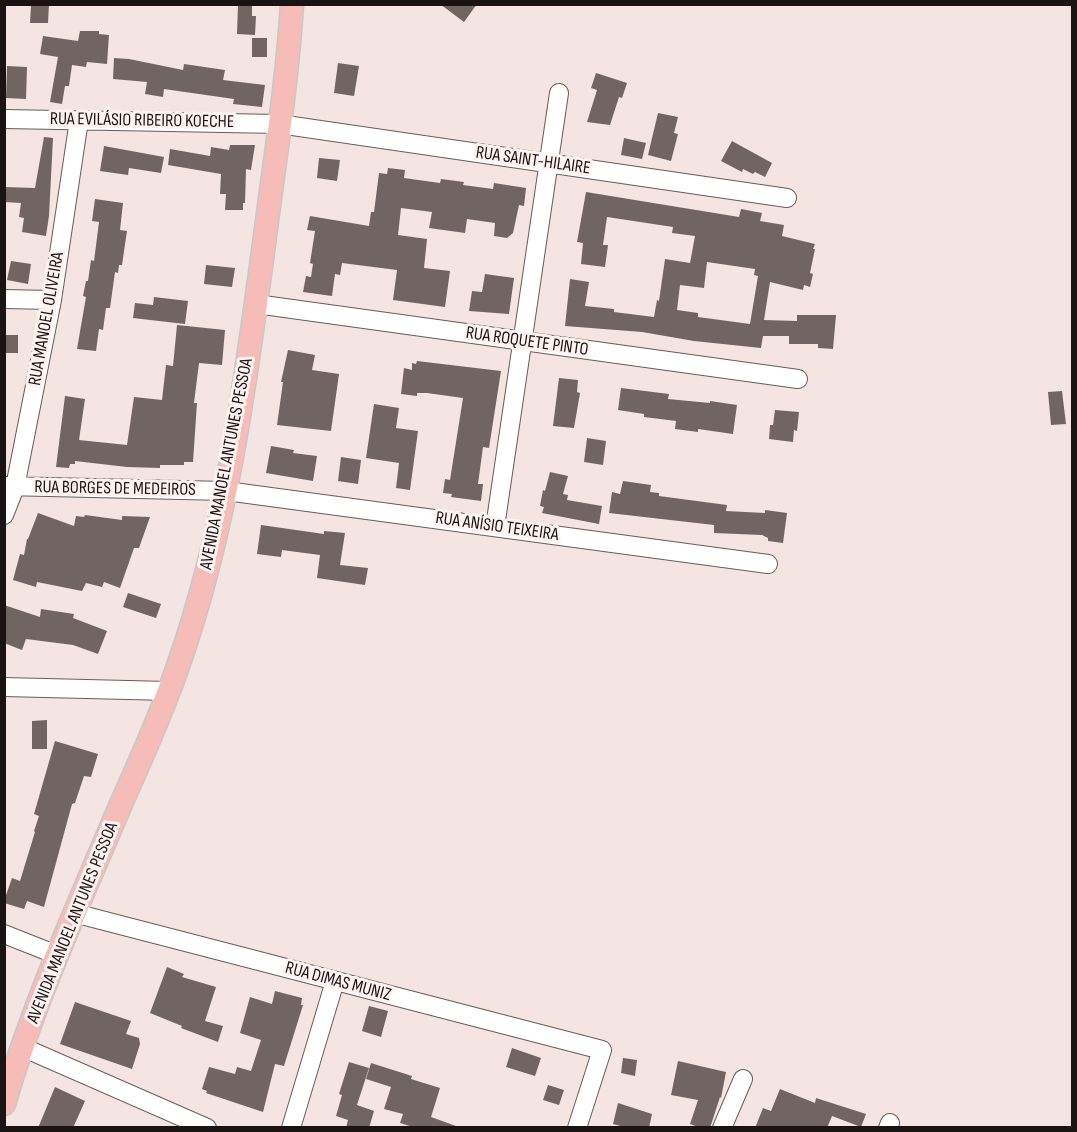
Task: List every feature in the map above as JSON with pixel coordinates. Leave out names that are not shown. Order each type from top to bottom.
[{"type":"main road","name":"AVENIDA MANOEL ANTUNES PESSOA","points":[[4,1104],[22,1047],[57,955],[169,691],[209,568],[226,491],[256,304],[292,4]]},
{"type":"street","points":[[495,527],[559,93]]},
{"type":"street","name":"RUA EVILÁSIO RIBEIRO KOECHE","points":[[4,119],[279,123]]},
{"type":"street","name":"RUA MANOEL OLIVEIRA","points":[[4,515],[52,300],[79,120]]},
{"type":"street","name":"RUA SAINT-HILAIRE","points":[[279,123],[787,198]]},
{"type":"street","points":[[4,299],[52,300]]},
{"type":"street","name":"RUA ROQUETE PINTO","points":[[256,304],[798,379]]},
{"type":"street","name":"RUA BORGES DE MEDEIROS","points":[[10,487],[226,491]]},
{"type":"street","name":"RUA ANÍSIO TEIXEIRA","points":[[226,491],[768,564]]},
{"type":"street","points":[[4,687],[169,691]]},
{"type":"street","name":"RUA DIMAS MUNIZ","points":[[74,913],[602,1050],[577,1128]]},
{"type":"street","points":[[4,934],[57,955]]},
{"type":"street","points":[[291,1128],[335,981]]},
{"type":"street","points":[[22,1047],[207,1128]]},
{"type":"street","points":[[722,1128],[743,1079]]},
{"type":"building","points":[[49,4],[48,23],[30,23],[31,5]]},
{"type":"building","points":[[238,4],[252,4],[252,16],[256,16],[255,35],[237,34]]},
{"type":"building","points":[[440,4],[477,4],[464,22]]},
{"type":"building","points":[[80,31],[99,31],[99,34],[109,35],[107,64],[87,62],[86,67],[72,65],[69,86],[65,86],[62,104],[50,102],[58,57],[40,54],[43,36],[78,41]]},
{"type":"building","points":[[252,38],[267,38],[267,57],[252,57]]},
{"type":"building","points":[[114,58],[183,70],[184,64],[225,70],[223,80],[265,85],[262,107],[233,104],[234,99],[164,89],[163,97],[145,94],[147,82],[113,79]]},
{"type":"building","points":[[338,63],[359,66],[354,96],[334,93]]},
{"type":"building","points":[[7,66],[27,67],[26,99],[6,98]]},
{"type":"building","points":[[596,73],[627,83],[622,98],[619,97],[610,125],[587,122],[597,90],[591,88]]},
{"type":"building","points":[[658,113],[678,117],[674,133],[678,134],[671,161],[648,155]]},
{"type":"building","points":[[44,137],[53,138],[46,236],[22,232],[24,218],[19,217],[21,203],[4,202],[4,187],[35,188]]},
{"type":"building","points":[[624,138],[646,143],[642,159],[621,155]]},
{"type":"building","points":[[732,141],[772,163],[765,177],[743,169],[742,172],[721,161]]},
{"type":"building","points":[[230,145],[255,145],[251,170],[246,169],[243,210],[225,210],[226,194],[220,194],[221,174],[168,165],[170,149],[210,156],[211,147],[229,150]]},
{"type":"building","points":[[104,146],[164,157],[161,173],[129,168],[128,175],[100,171]]},
{"type":"building","points":[[319,158],[340,160],[337,181],[317,178]]},
{"type":"building","points":[[388,168],[405,170],[404,178],[440,183],[441,179],[493,189],[494,183],[526,188],[524,206],[519,205],[513,233],[507,238],[494,236],[495,223],[467,219],[465,233],[429,228],[432,212],[401,208],[398,235],[427,239],[424,268],[450,271],[445,307],[393,300],[397,270],[342,263],[340,275],[335,274],[332,296],[303,292],[306,276],[311,277],[313,264],[310,263],[315,231],[307,230],[310,216],[369,226],[371,212],[374,212],[379,173],[387,174]]},
{"type":"building","points":[[586,192],[739,217],[741,209],[762,213],[760,221],[784,225],[782,236],[815,244],[810,287],[804,285],[803,290],[770,282],[764,320],[797,321],[797,315],[836,315],[833,349],[818,348],[818,344],[789,344],[789,336],[763,336],[761,348],[694,341],[642,332],[565,326],[570,279],[589,282],[585,306],[654,317],[657,300],[659,301],[665,259],[690,263],[695,236],[672,233],[673,227],[607,217],[603,245],[608,245],[605,267],[581,264],[583,243],[577,242]],"holes":[[[707,262],[755,269],[754,275],[758,276],[750,324],[698,317],[698,313],[677,310],[680,285],[704,288]]]},
{"type":"building","points":[[95,199],[123,203],[120,230],[127,231],[122,265],[119,265],[118,273],[115,272],[110,308],[106,308],[103,330],[99,329],[96,351],[77,349],[86,297],[83,296],[91,260],[94,261],[99,222],[92,221]]},
{"type":"building","points":[[11,261],[31,264],[28,284],[7,280]]},
{"type":"building","points":[[206,265],[235,268],[232,287],[204,284]]},
{"type":"building","points":[[485,274],[514,278],[509,314],[469,311],[472,291],[482,292]]},
{"type":"building","points":[[154,297],[188,301],[185,324],[133,318],[135,303],[153,305]]},
{"type":"building","points":[[177,325],[225,330],[222,365],[199,363],[194,403],[197,403],[193,462],[184,462],[184,465],[160,465],[160,468],[75,461],[75,464],[70,464],[69,468],[56,467],[65,396],[85,399],[79,440],[127,445],[134,397],[162,400],[166,365],[173,366]]},
{"type":"building","points":[[4,335],[18,335],[18,353],[4,353]]},
{"type":"building","points":[[288,350],[315,355],[312,370],[339,374],[331,431],[277,425],[283,382],[281,382]]},
{"type":"building","points":[[417,361],[501,371],[489,448],[483,447],[478,484],[483,484],[481,501],[451,497],[452,494],[443,493],[445,479],[450,480],[463,398],[427,393],[417,393],[417,396],[401,394],[404,368],[412,370],[412,363],[416,364]]},
{"type":"building","points":[[559,378],[578,380],[577,392],[580,393],[574,428],[553,426]]},
{"type":"building","points":[[621,388],[669,394],[668,399],[737,405],[733,434],[698,429],[698,432],[675,429],[676,421],[644,417],[644,414],[618,410]]},
{"type":"building","points":[[1062,391],[1066,424],[1051,425],[1048,392]]},
{"type":"building","points":[[374,404],[399,408],[396,428],[418,431],[410,490],[396,488],[399,463],[366,458]]},
{"type":"building","points":[[775,410],[799,412],[793,442],[769,439],[770,425],[773,425]]},
{"type":"building","points":[[587,438],[606,441],[603,465],[584,462]]},
{"type":"building","points":[[271,446],[294,450],[293,453],[317,456],[313,481],[266,473]]},
{"type":"building","points":[[341,457],[361,460],[358,484],[338,481]]},
{"type":"building","points":[[550,472],[568,476],[563,494],[568,495],[567,500],[602,506],[599,524],[542,513],[544,507],[540,506],[543,490],[545,491]]},
{"type":"building","points":[[623,481],[651,485],[650,492],[659,493],[659,496],[727,505],[726,511],[765,513],[765,510],[787,513],[783,543],[768,541],[768,538],[762,535],[714,533],[714,525],[609,513],[612,492],[620,494]]},
{"type":"building","points":[[38,513],[74,526],[76,516],[122,520],[122,516],[150,517],[139,548],[134,548],[120,588],[104,582],[102,587],[86,583],[82,591],[37,582],[36,587],[13,580],[20,554],[24,555],[27,539]]},
{"type":"building","points":[[261,525],[324,534],[324,531],[345,533],[340,565],[368,568],[365,585],[317,578],[320,555],[282,550],[281,557],[257,554]]},
{"type":"building","points":[[128,593],[161,604],[156,618],[123,607]]},
{"type":"building","points":[[4,605],[40,617],[41,609],[74,614],[73,618],[107,631],[98,654],[73,645],[26,639],[22,650],[4,643]]},
{"type":"building","points":[[47,720],[47,749],[32,749],[32,721]]},
{"type":"building","points":[[55,741],[98,754],[91,777],[84,776],[75,803],[72,804],[44,907],[27,901],[24,909],[4,903],[4,901],[12,878],[20,881],[39,816],[34,814]]},
{"type":"building","points":[[167,967],[184,974],[182,977],[216,987],[205,1021],[223,1026],[218,1042],[150,1013]]},
{"type":"building","points":[[275,991],[302,998],[301,1005],[303,1005],[284,1066],[275,1064],[263,1112],[206,1093],[207,1091],[202,1089],[209,1067],[235,1074],[237,1067],[251,1071],[261,1040],[240,1033],[250,997],[272,1004]]},
{"type":"building","points":[[75,1002],[131,1021],[126,1034],[139,1038],[140,1044],[132,1069],[60,1044]]},
{"type":"building","points":[[369,1006],[388,1011],[381,1037],[362,1031]]},
{"type":"building","points":[[512,1048],[541,1058],[535,1076],[506,1067]]},
{"type":"building","points":[[623,1058],[637,1060],[635,1076],[621,1073]]},
{"type":"building","points":[[678,1061],[726,1072],[721,1098],[710,1128],[690,1124],[698,1100],[671,1095]]},
{"type":"building","points":[[349,1062],[369,1068],[357,1105],[374,1111],[369,1128],[346,1128],[348,1120],[336,1116],[342,1095],[339,1094]]},
{"type":"building","points":[[371,1063],[440,1088],[431,1117],[456,1126],[455,1128],[416,1128],[400,1123],[403,1114],[384,1109],[391,1087],[366,1079]]},
{"type":"building","points":[[548,1085],[564,1090],[559,1105],[543,1100]]},
{"type":"building","points":[[55,1087],[85,1101],[73,1128],[38,1128]]},
{"type":"building","points":[[780,1089],[815,1103],[816,1098],[866,1114],[861,1127],[832,1116],[827,1128],[755,1128],[763,1108],[771,1111]]},
{"type":"building","points":[[618,1103],[652,1114],[649,1128],[628,1128],[613,1124]]}]
